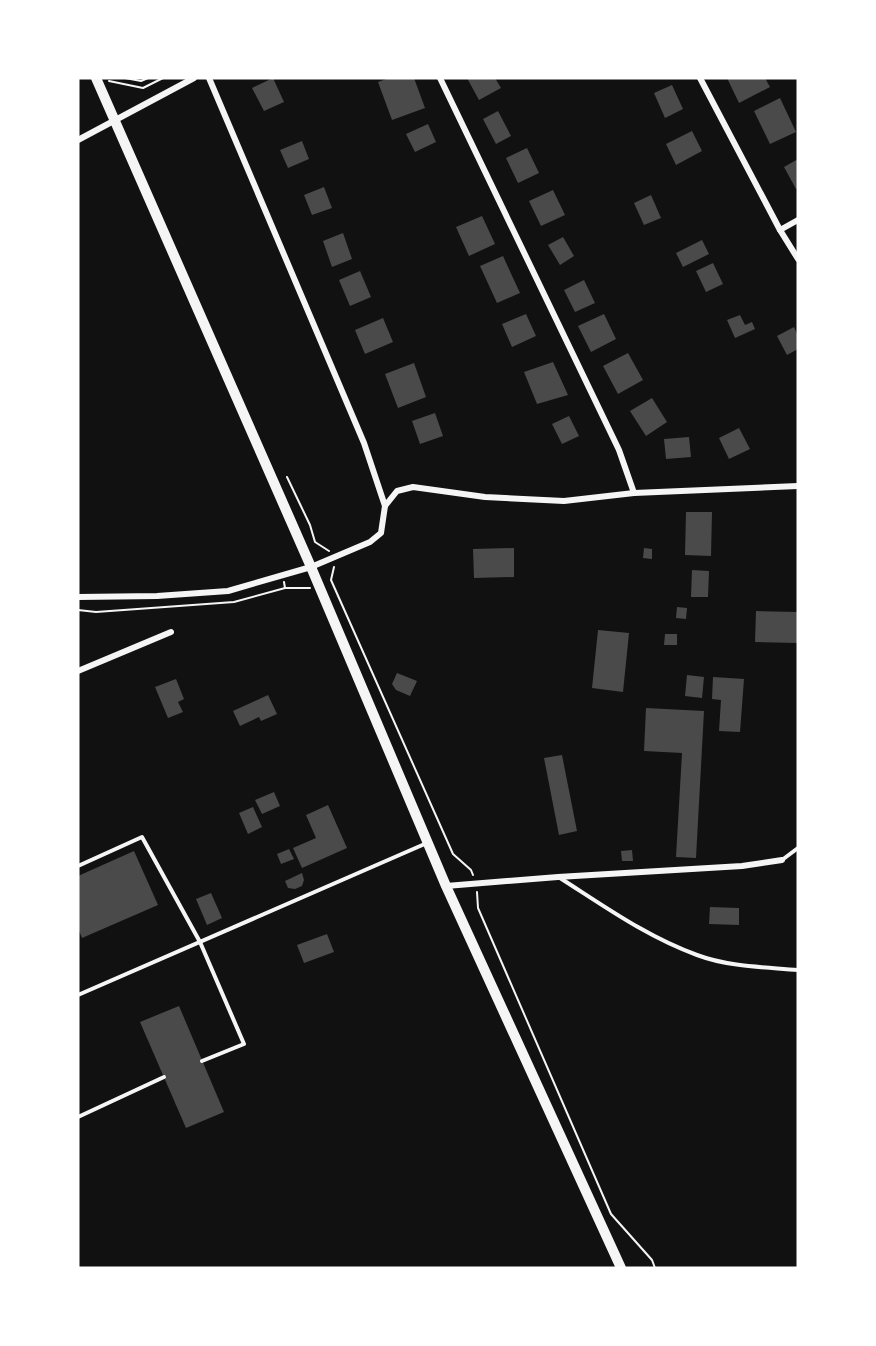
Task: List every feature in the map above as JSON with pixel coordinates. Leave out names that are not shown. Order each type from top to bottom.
[{"type":"main road","points":[[96,78],[311,567],[446,886],[621,1268]]},
{"type":"street","points":[[78,140],[194,78]]},
{"type":"street","points":[[78,597],[157,596],[228,591],[311,567],[370,542],[381,532],[385,506],[364,443],[209,78]]},
{"type":"street","points":[[440,78],[619,450],[634,493]]},
{"type":"street","points":[[700,78],[780,230],[798,259]]},
{"type":"street","points":[[780,230],[798,220]]},
{"type":"street","points":[[385,506],[397,490],[413,487],[485,497],[564,501],[634,493],[798,486]]},
{"type":"street","points":[[78,671],[171,632]]},
{"type":"street","points":[[446,886],[741,866],[782,860]]},
{"type":"lane","points":[[78,866],[142,837],[200,942],[244,1044],[202,1061]]},
{"type":"lane","points":[[78,995],[428,843]]},
{"type":"lane","points":[[782,860],[798,848]]},
{"type":"lane","points":[[558,877],[648,934],[698,956],[734,964],[798,970]]},
{"type":"lane","points":[[78,1117],[164,1077]]},
{"type":"path","points":[[104,78],[114,83],[143,88],[163,78]]},
{"type":"path","points":[[125,78],[141,81],[148,78]]},
{"type":"path","points":[[287,477],[310,525],[315,542],[328,549],[335,564],[331,580],[453,854],[471,870],[477,883],[478,908],[611,1214],[652,1260],[655,1268]]},
{"type":"path","points":[[285,588],[309,588]]},
{"type":"building","points":[[273,78],[284,102],[264,111],[252,88]]},
{"type":"building","points":[[389,78],[414,78],[425,108],[392,120],[378,82]]},
{"type":"building","points":[[467,78],[495,78],[501,88],[479,100]]},
{"type":"building","points":[[727,78],[765,78],[770,87],[739,103]]},
{"type":"building","points":[[672,85],[683,109],[665,118],[654,93]]},
{"type":"building","points":[[780,98],[796,132],[770,144],[754,111]]},
{"type":"building","points":[[498,111],[511,136],[496,144],[483,119]]},
{"type":"building","points":[[428,124],[436,142],[415,152],[406,134]]},
{"type":"building","points":[[692,131],[702,151],[676,165],[666,144]]},
{"type":"building","points":[[302,141],[309,159],[288,168],[280,150]]},
{"type":"building","points":[[527,148],[539,173],[518,183],[506,158]]},
{"type":"building","points":[[798,159],[798,188],[796,189],[784,167]]},
{"type":"building","points":[[324,187],[332,208],[312,215],[304,195]]},
{"type":"building","points":[[553,190],[565,215],[541,226],[529,201]]},
{"type":"building","points":[[651,195],[661,218],[644,225],[634,203]]},
{"type":"building","points":[[482,216],[495,244],[469,256],[456,227]]},
{"type":"building","points":[[343,233],[352,259],[332,267],[323,241]]},
{"type":"building","points":[[563,237],[574,256],[560,265],[548,245]]},
{"type":"building","points":[[702,240],[709,254],[683,267],[676,253]]},
{"type":"building","points":[[503,256],[520,293],[497,303],[480,266]]},
{"type":"building","points":[[713,263],[723,284],[706,292],[696,271]]},
{"type":"building","points":[[360,271],[371,297],[350,306],[339,280]]},
{"type":"building","points":[[584,280],[595,303],[575,312],[564,290]]},
{"type":"building","points":[[526,314],[536,336],[512,347],[502,324]]},
{"type":"building","points":[[604,314],[616,339],[591,352],[578,326]]},
{"type":"building","points":[[740,315],[745,325],[752,322],[755,329],[735,338],[727,320]]},
{"type":"building","points":[[383,318],[393,342],[365,354],[355,330]]},
{"type":"building","points":[[794,327],[798,336],[798,349],[787,355],[777,336]]},
{"type":"building","points":[[628,353],[643,380],[618,394],[603,366]]},
{"type":"building","points":[[553,362],[568,395],[537,404],[524,372]]},
{"type":"building","points":[[414,363],[426,397],[398,408],[385,374]]},
{"type":"building","points":[[652,398],[667,422],[646,436],[630,411]]},
{"type":"building","points":[[435,413],[443,436],[420,444],[412,421]]},
{"type":"building","points":[[569,416],[579,436],[562,444],[552,424]]},
{"type":"building","points":[[739,428],[750,449],[729,459],[719,438]]},
{"type":"building","points":[[689,437],[691,457],[666,459],[664,439]]},
{"type":"building","points":[[686,512],[712,512],[711,556],[685,555]]},
{"type":"building","points":[[514,548],[514,577],[474,578],[473,549]]},
{"type":"building","points":[[644,548],[652,549],[652,559],[643,558]]},
{"type":"building","points":[[692,570],[709,571],[708,597],[691,597]]},
{"type":"building","points":[[677,607],[687,608],[686,619],[676,618]]},
{"type":"building","points":[[756,611],[798,612],[798,643],[755,642]]},
{"type":"building","points":[[598,630],[629,633],[623,692],[592,688]]},
{"type":"building","points":[[665,634],[677,634],[677,645],[664,645]]},
{"type":"building","points":[[397,673],[417,681],[410,696],[396,690],[392,684]]},
{"type":"building","points":[[687,675],[704,677],[702,698],[685,696]]},
{"type":"building","points":[[713,677],[744,679],[740,732],[719,731],[721,700],[712,699]]},
{"type":"building","points":[[176,679],[184,699],[178,702],[183,712],[168,718],[155,687]]},
{"type":"building","points":[[268,695],[277,714],[261,721],[259,717],[240,726],[233,711]]},
{"type":"building","points":[[646,708],[704,711],[696,858],[676,857],[682,753],[644,751]]},
{"type":"building","points":[[562,755],[577,831],[559,835],[544,758]]},
{"type":"building","points":[[274,792],[280,806],[262,814],[255,800]]},
{"type":"building","points":[[328,805],[347,848],[302,868],[293,848],[316,838],[306,815]]},
{"type":"building","points":[[253,807],[262,827],[248,834],[239,813]]},
{"type":"building","points":[[289,849],[294,859],[281,864],[277,854]]},
{"type":"building","points":[[632,850],[633,861],[622,861],[621,851]]},
{"type":"building","points":[[134,851],[158,905],[82,938],[78,928],[78,876]]},
{"type":"building","points":[[302,873],[304,880],[302,886],[295,889],[288,888],[285,881]]},
{"type":"building","points":[[211,893],[222,918],[207,925],[196,899]]},
{"type":"building","points":[[710,907],[739,908],[739,925],[709,924]]},
{"type":"building","points":[[327,934],[334,952],[304,963],[297,945]]},
{"type":"building","points":[[179,1006],[224,1112],[186,1128],[140,1022]]}]
